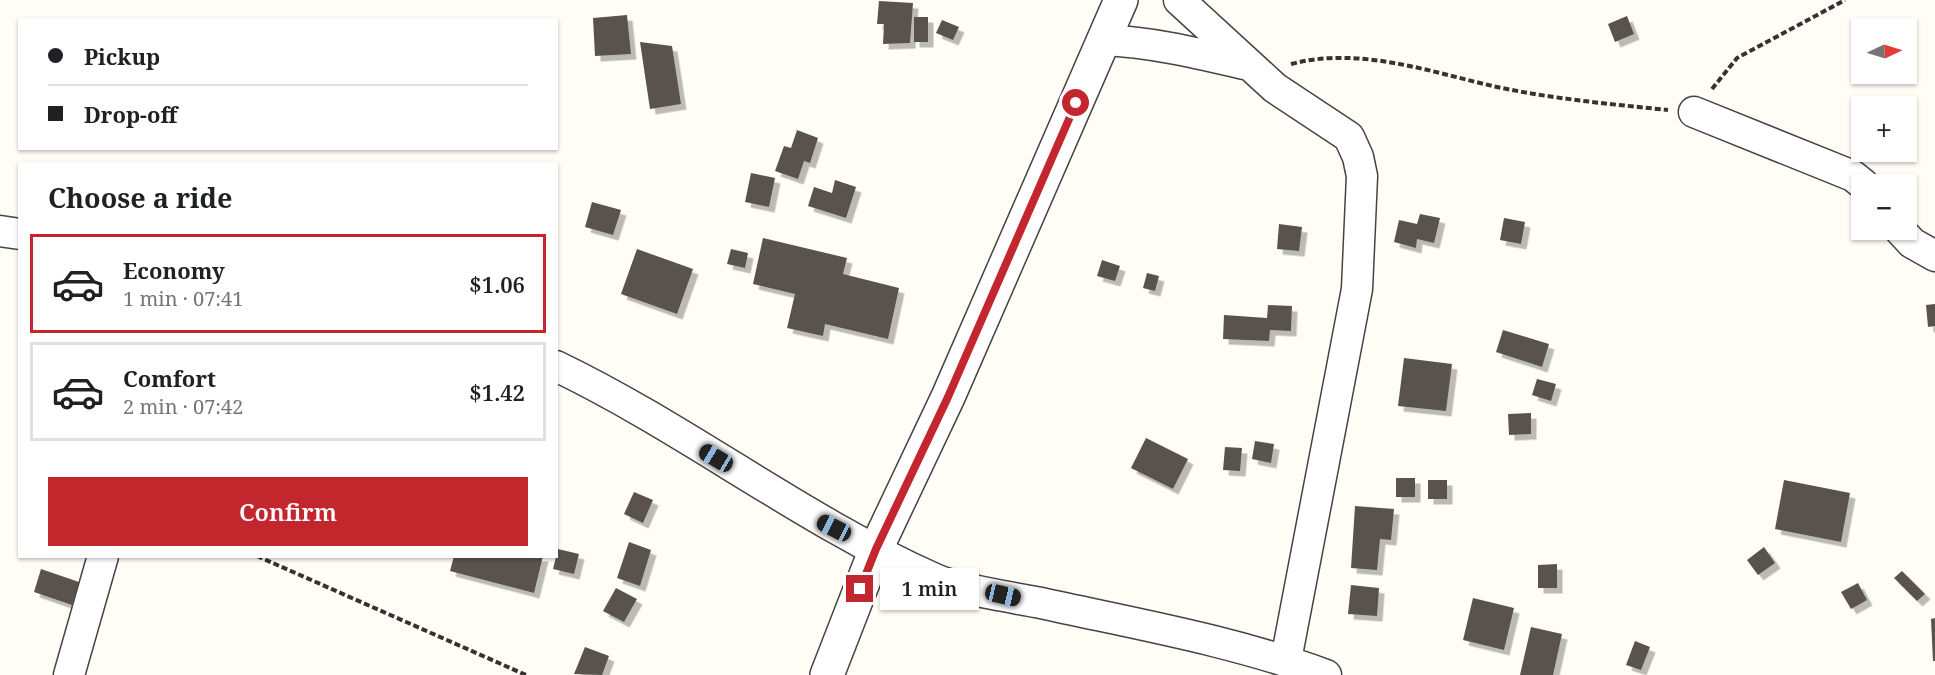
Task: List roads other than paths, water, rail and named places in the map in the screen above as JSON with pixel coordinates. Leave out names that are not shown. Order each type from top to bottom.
[{"type":"street","points":[[827,675],[876,549],[948,397],[1121,0]]},
{"type":"street","points":[[1179,0],[1275,88],[1349,137],[1358,157],[1362,176],[1357,289],[1286,660]]},
{"type":"street","points":[[1103,40],[1130,41],[1175,48],[1257,72]]},
{"type":"street","points":[[1694,112],[1851,175]]},
{"type":"street","points":[[0,231],[18,234]]},
{"type":"street","points":[[1909,240],[1935,256]]},
{"type":"street","points":[[558,367],[599,387],[814,518],[937,580],[1286,660],[1326,675]]},
{"type":"street","points":[[69,675],[102,558]]}]
